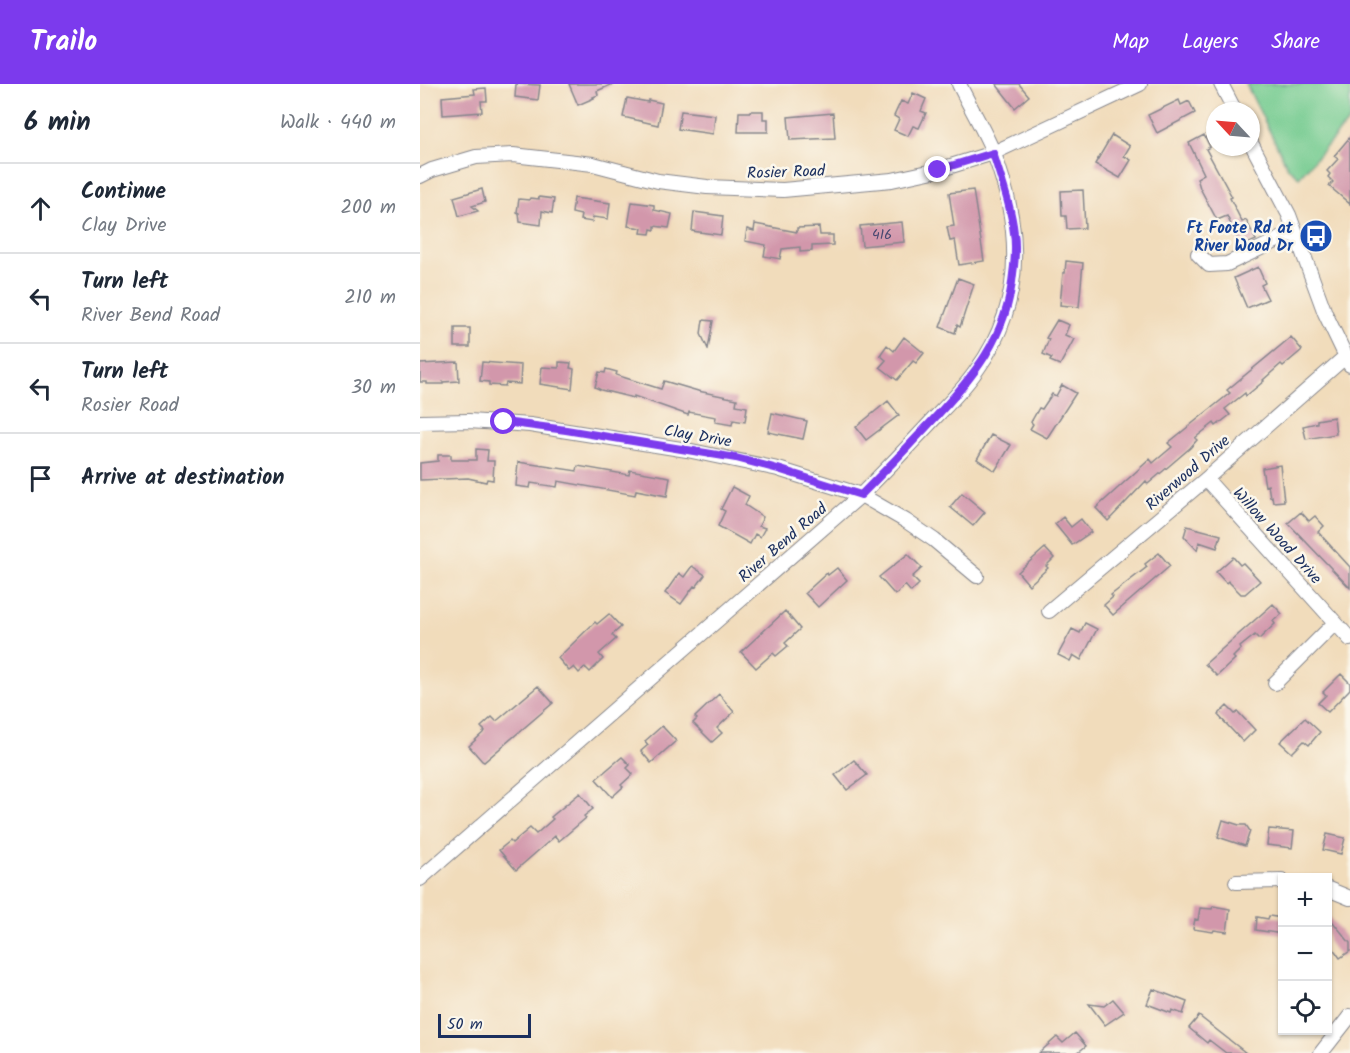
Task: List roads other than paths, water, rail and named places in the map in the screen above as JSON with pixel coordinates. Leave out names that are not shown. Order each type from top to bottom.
[{"type":"street","name":"River Bend Road","points":[[420,879],[861,495],[975,372],[999,333],[1008,310],[1012,284],[1014,235],[1010,210],[993,153],[959,84]]},
{"type":"street","name":"Rosier Road","points":[[420,176],[432,170],[476,157],[513,155],[593,164],[658,181],[706,187],[783,190],[892,180],[938,170],[993,153],[1140,84]]},
{"type":"street","points":[[1221,84],[1230,102]]},
{"type":"street","points":[[1258,156],[1279,195],[1325,313],[1347,361]]},
{"type":"street","points":[[1198,254],[1209,265],[1227,264],[1295,232]]},
{"type":"street","name":"Riverwood Drive","points":[[1049,611],[1347,361]]},
{"type":"street","name":"Clay Drive","points":[[420,422],[469,420],[521,424],[687,450],[778,469],[861,495],[934,540],[977,576]]},
{"type":"street","name":"Willow Wood Drive","points":[[1206,479],[1350,639]]},
{"type":"street","points":[[1275,683],[1335,623]]},
{"type":"street","points":[[1236,882],[1278,881]]},
{"type":"street","points":[[1332,891],[1350,898]]},
{"type":"street","points":[[1321,1053],[1350,1016]]},
{"type":"place","name":"Ft Foote Rd at River Wood Dr","points":[[1316,236]]}]
